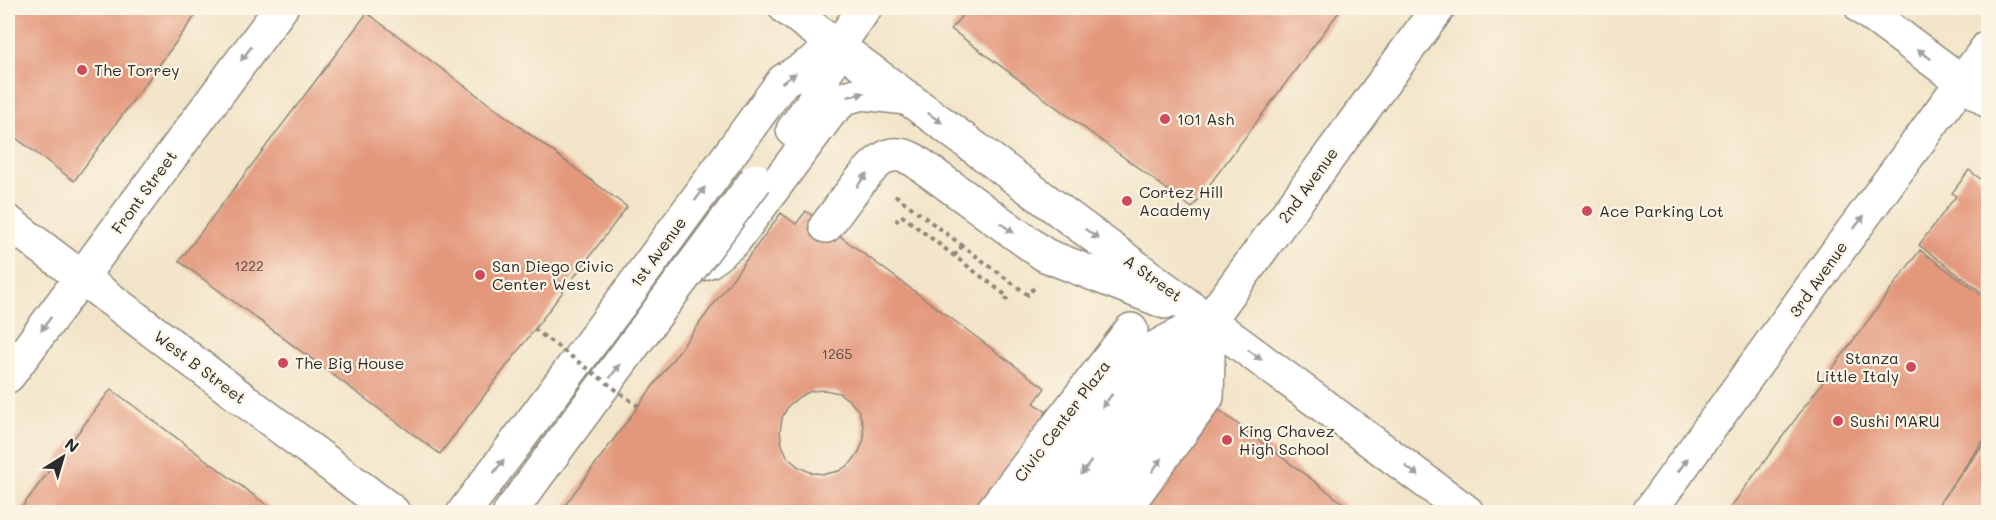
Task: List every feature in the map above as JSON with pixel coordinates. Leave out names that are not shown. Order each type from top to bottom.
[{"type":"main road","name":"Front Street","points":[[12,365],[81,277],[281,8]]},
{"type":"main road","name":"A Street","points":[[786,8],[1467,513]]},
{"type":"main road","name":"1st Avenue","points":[[464,513],[783,81],[838,46],[865,8]]},
{"type":"main road","name":"2nd Avenue","points":[[1072,508],[1159,370],[1178,363],[1438,8]]},
{"type":"main road","points":[[1862,8],[1989,101]]},
{"type":"main road","points":[[510,513],[811,105],[838,46]]},
{"type":"main road","name":"3rd Avenue","points":[[1649,513],[1989,47]]},
{"type":"main road","points":[[629,292],[709,261],[734,242],[831,111],[846,98],[870,93],[909,98]]},
{"type":"main road","points":[[826,226],[872,167],[890,155],[904,155],[1045,255],[1209,320]]},
{"type":"main road","name":"West B Street","points":[[8,222],[393,513]]},
{"type":"main road","points":[[1022,513],[1137,342],[1209,320]]},
{"type":"main road","points":[[1122,513],[1207,398],[1209,320]]},
{"type":"main road","name":"Civic Center Plaza","points":[[992,513],[1137,342]]},
{"type":"path","points":[[892,193],[1028,295],[1037,283]]},
{"type":"path","points":[[896,222],[901,215],[1008,297],[1004,302]]},
{"type":"path","points":[[954,256],[963,245]]},
{"type":"path","points":[[534,328],[638,406]]},
{"type":"building","name":"The Torrey","points":[[8,8],[201,8],[74,181],[8,132]]},
{"type":"building","name":"101 Ash","points":[[968,8],[1342,8],[1192,208],[951,29]]},
{"type":"building","points":[[367,13],[627,207],[440,454],[179,261]]},
{"type":"building","points":[[1969,170],[1988,185],[1988,297],[1919,245],[1956,196],[1952,193]]},
{"type":"building","points":[[806,211],[1045,388],[1034,403],[1048,413],[974,512],[560,512],[781,213],[796,224]],"holes":[[[825,390],[839,393],[859,411],[864,439],[851,463],[839,471],[825,474],[812,473],[799,467],[788,458],[782,445],[780,432],[782,418],[788,406],[811,391]]]},
{"type":"building","name":"Stanza Little Italy","points":[[1920,250],[1988,300],[1988,434],[1935,509],[1988,438],[1988,512],[1727,512]]},
{"type":"building","points":[[111,389],[276,512],[18,512]]},
{"type":"building","name":"King Chavez High School","points":[[1219,410],[1351,509],[1354,506],[1362,512],[1141,512]]},
{"type":"place","name":"The Torrey","points":[[82,70]]},
{"type":"place","name":"101 Ash","points":[[1165,119]]},
{"type":"place","name":"Cortez Hill Academy","points":[[1127,201]]},
{"type":"place","name":"Ace Parking Lot","points":[[1587,211]]},
{"type":"place","name":"San Diego Civic Center West","points":[[480,275]]},
{"type":"place","name":"The Big House","points":[[283,363]]},
{"type":"place","name":"Stanza Little Italy","points":[[1911,367]]},
{"type":"place","name":"Sushi MARU","points":[[1838,421]]},
{"type":"place","name":"King Chavez High School","points":[[1227,440]]}]
